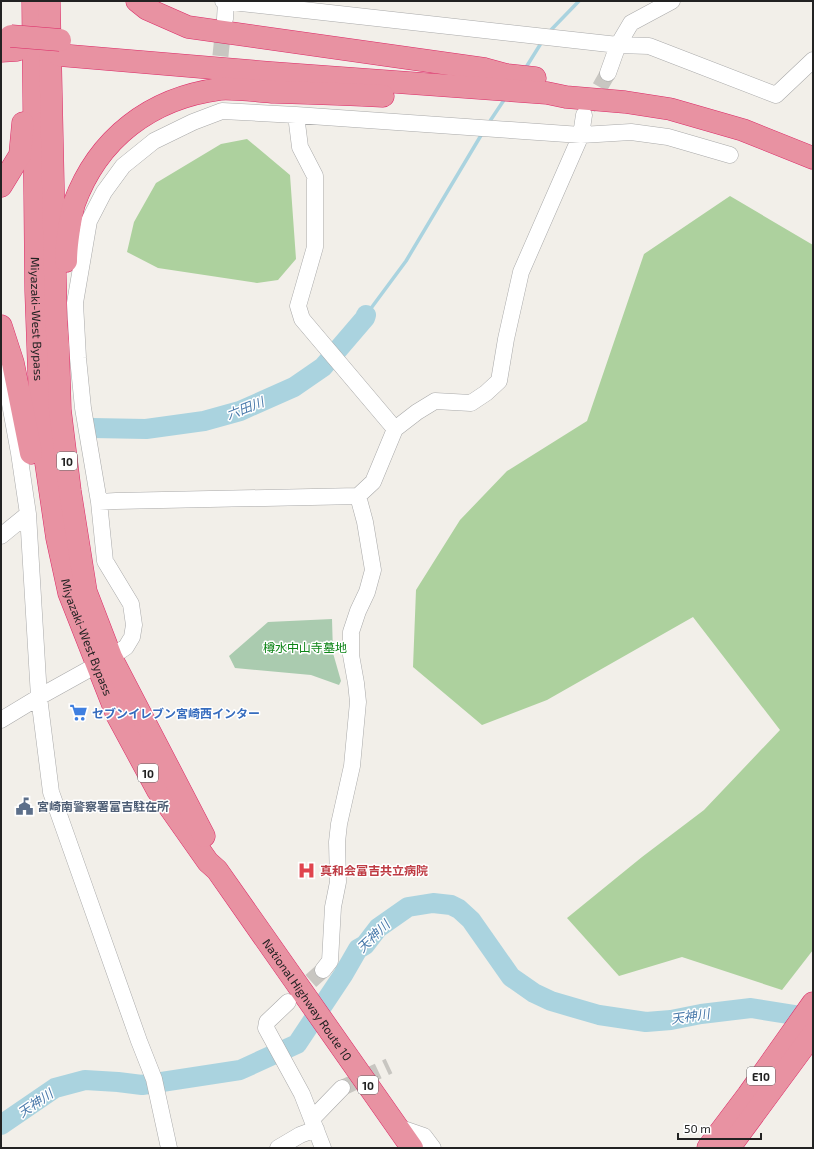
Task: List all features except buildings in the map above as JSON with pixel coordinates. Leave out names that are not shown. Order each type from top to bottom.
[{"type":"highway","name":"Miyazaki-West Bypass","points":[[33,1],[36,291],[41,429],[57,538],[69,593],[104,661]]},
{"type":"highway","name":"Miyazaki-West Bypass","points":[[50,1],[56,320],[60,410],[70,490],[86,592],[117,715],[158,791],[208,862],[217,870]]},
{"type":"highway","points":[[137,1],[147,9],[188,27],[485,69],[507,75],[624,89],[666,97],[757,123],[813,144]]},
{"type":"highway","points":[[8,43],[485,78],[507,75]]},
{"type":"highway","points":[[60,47],[272,74],[547,93],[566,97],[625,102],[670,109],[743,130],[813,158]]},
{"type":"highway","points":[[1,186],[20,155],[26,99],[35,85]]},
{"type":"highway","points":[[58,345],[62,320],[66,250],[74,205],[87,176],[113,139],[146,113],[182,97],[221,89],[546,101],[566,97]]},
{"type":"highway","points":[[1,326],[13,363],[41,501],[57,538]]},
{"type":"highway","name":"National Highway Route 10","points":[[217,870],[412,1148]]},
{"type":"highway","name":"E10","points":[[708,1148],[748,1095],[813,1003]]},
{"type":"highway","name":"E10","points":[[729,1148],[813,1034]]},
{"type":"street","points":[[225,18],[224,1],[618,44],[649,46],[776,95],[813,60]]},
{"type":"street","points":[[608,72],[618,44],[631,23],[672,1]]},
{"type":"street","points":[[1,720],[104,661],[126,647],[132,637],[134,624],[131,604],[105,561],[99,502],[83,408],[78,358],[76,303],[89,221],[104,192],[123,166],[154,141],[193,122],[219,105],[296,115],[581,135],[631,132],[668,137],[730,155]]},
{"type":"street","points":[[99,502],[171,499],[358,496],[373,482],[395,429],[417,412],[435,401],[471,403],[486,393],[499,381],[506,339],[521,272],[581,135],[584,114]]},
{"type":"street","points":[[296,115],[300,147],[315,176],[315,247],[298,306],[302,319],[395,429]]},
{"type":"street","points":[[1,353],[19,453],[28,514],[39,697],[51,792],[139,1041],[154,1078],[168,1148]]},
{"type":"street","points":[[323,970],[330,961],[332,907],[338,882],[336,842],[352,766],[358,702],[351,655],[351,632],[358,611],[367,592],[373,570],[366,522],[358,496]]},
{"type":"street","points":[[1,536],[28,514]]},
{"type":"street","points":[[288,1002],[267,1022],[266,1028],[302,1094],[323,1148]]},
{"type":"street","points":[[278,1148],[300,1135],[314,1124],[342,1088]]},
{"type":"street","points":[[402,1148],[398,1127],[424,1136],[433,1148]]},
{"type":"green space","points":[[247,139],[290,175],[296,259],[278,280],[257,283],[158,268],[127,252],[134,222],[156,183],[221,144]]},
{"type":"green space","points":[[730,196],[813,245],[813,950],[782,990],[682,957],[619,976],[567,918],[642,857],[704,810],[780,730],[693,617],[547,700],[482,725],[413,667],[416,590],[460,520],[507,471],[587,421],[644,254]]},
{"type":"green space","name":"樽水中山寺墓地","points":[[332,619],[333,653],[341,681],[339,685],[311,675],[235,668],[229,656],[268,622]]},
{"type":"waterway","points":[[549,32],[579,1]]},
{"type":"waterway","points":[[525,69],[543,40]]},
{"type":"waterway","points":[[488,124],[506,97]]},
{"type":"waterway","points":[[366,315],[406,261],[483,132]]},
{"type":"waterway","name":"六田川","points":[[92,428],[146,429],[204,421],[240,411],[294,387],[323,367],[366,315]]},
{"type":"waterway","name":"天神川","points":[[1,1125],[55,1088],[85,1080],[142,1085],[240,1070],[297,1044],[343,975],[358,949],[365,945],[378,928],[408,907],[433,903],[451,905],[459,909],[471,920],[511,977],[534,993],[551,1001],[599,1015],[646,1022],[671,1020],[701,1014],[751,1008],[813,1018]]},
{"type":"tunnel","points":[[218,80],[224,21]]},
{"type":"tunnel","points":[[588,108],[608,73]]},
{"type":"tunnel","points":[[293,997],[323,970]]},
{"type":"tunnel","points":[[342,1088],[389,1066]]},
{"type":"place","name":"セブンイレブン宮崎西インター","points":[[79,713]]},
{"type":"place","name":"宮崎南警察署富吉駐在所","points":[[24,806]]},
{"type":"place","name":"真和会富吉共立病院","points":[[307,870]]}]
